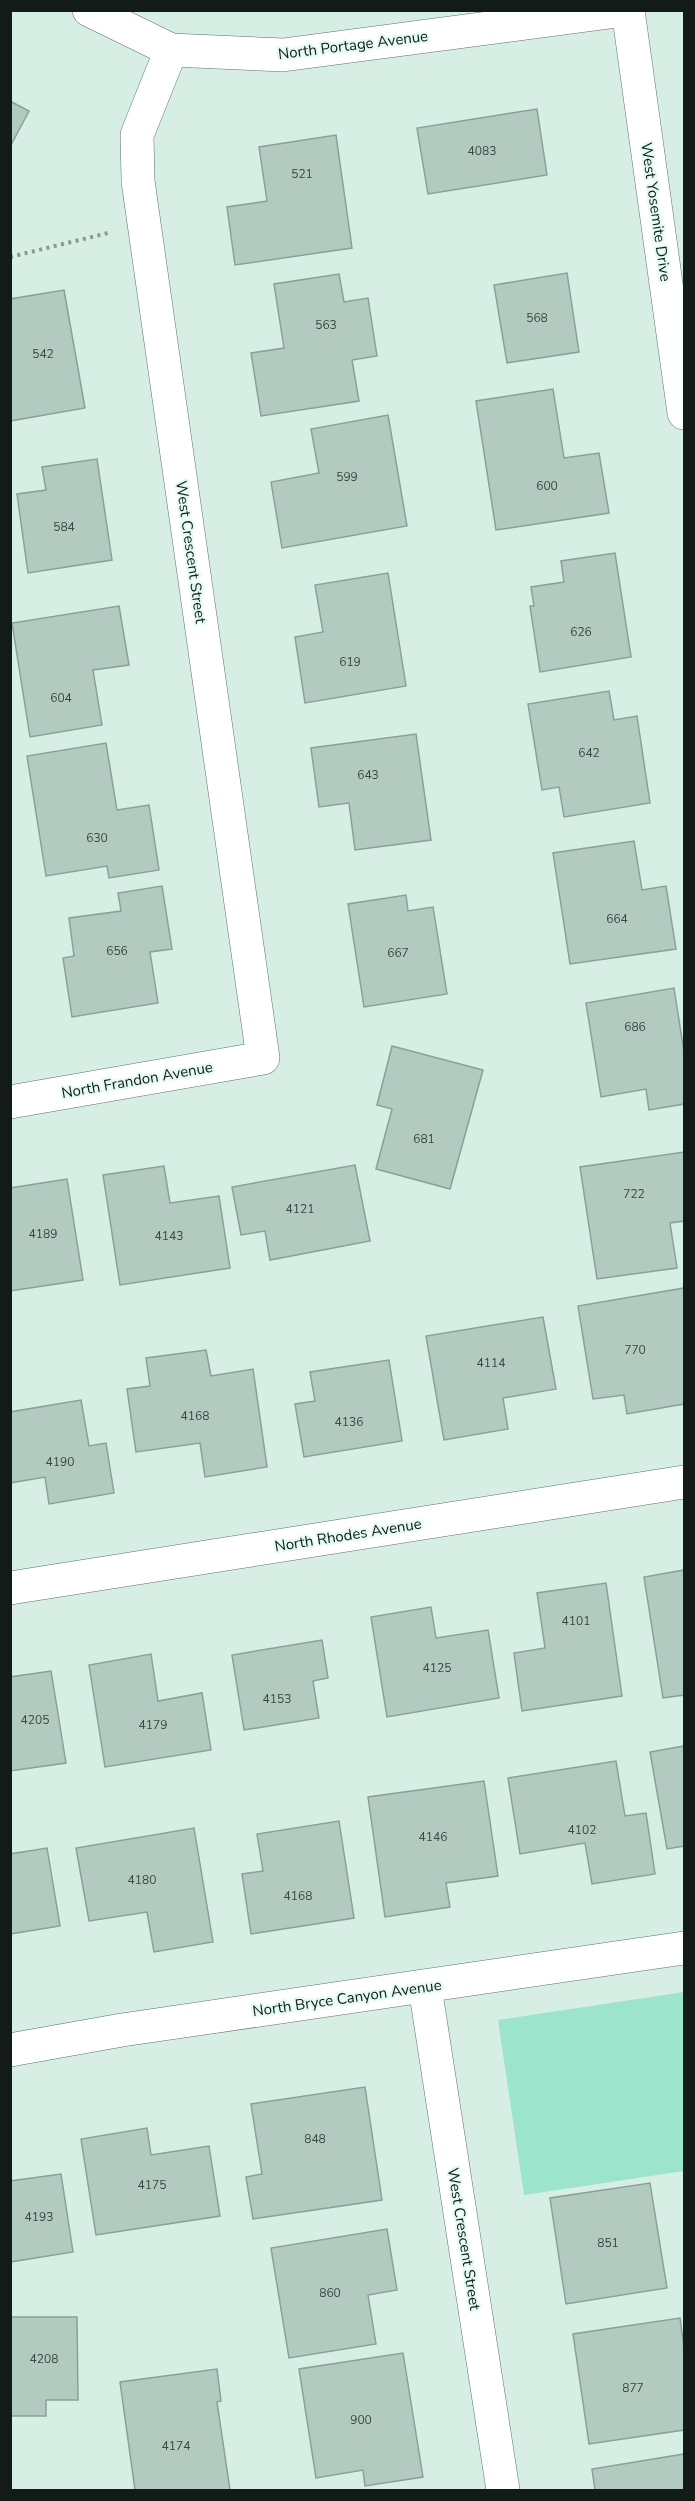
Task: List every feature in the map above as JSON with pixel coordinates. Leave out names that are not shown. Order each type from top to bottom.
[{"type":"street","name":"North Portage Avenue","points":[[89,10],[124,30],[171,50],[283,55],[626,10]]},
{"type":"street","name":"West Yosemite Drive","points":[[626,10],[684,413]]},
{"type":"street","name":"West Crescent Street","points":[[171,50],[137,135],[138,181],[263,1058]]},
{"type":"street","name":"North Frandon Avenue","points":[[10,1102],[263,1058]]},
{"type":"street","name":"North Rhodes Avenue","points":[[10,1588],[684,1482]]},
{"type":"street","name":"North Bryce Canyon Avenue","points":[[10,2050],[122,2030],[684,1948]]},
{"type":"street","name":"West Crescent Street","points":[[425,1987],[503,2490]]},
{"type":"path","points":[[10,257],[108,233]]},
{"type":"green space","points":[[684,1992],[684,2171],[524,2195],[498,2020]]},
{"type":"building","points":[[10,101],[29,111],[10,147]]},
{"type":"building","points":[[537,109],[547,175],[428,194],[417,128]]},
{"type":"building","points":[[336,135],[352,248],[235,265],[227,207],[267,201],[259,147]]},
{"type":"building","points":[[567,273],[579,352],[507,363],[494,285]]},
{"type":"building","points":[[339,274],[344,302],[368,298],[377,356],[352,360],[359,401],[261,416],[251,353],[284,348],[274,284]]},
{"type":"building","points":[[64,290],[85,408],[10,421],[10,299]]},
{"type":"building","points":[[553,389],[564,458],[599,453],[609,513],[496,530],[476,401]]},
{"type":"building","points":[[388,415],[407,526],[282,548],[271,482],[319,473],[311,429]]},
{"type":"building","points":[[97,459],[112,560],[28,573],[17,494],[46,490],[42,467]]},
{"type":"building","points":[[615,553],[631,657],[540,672],[530,606],[534,606],[531,587],[564,582],[561,561]]},
{"type":"building","points":[[388,573],[406,686],[305,703],[295,637],[323,632],[315,585]]},
{"type":"building","points":[[119,606],[129,665],[93,670],[102,725],[30,737],[12,623]]},
{"type":"building","points":[[609,691],[614,720],[637,716],[650,803],[564,817],[559,787],[542,790],[528,704]]},
{"type":"building","points":[[416,734],[431,840],[355,850],[349,803],[319,807],[311,748]]},
{"type":"building","points":[[106,743],[117,810],[149,805],[159,870],[109,878],[107,866],[46,876],[27,756]]},
{"type":"building","points":[[634,841],[642,890],[666,886],[676,949],[570,964],[553,853]]},
{"type":"building","points":[[162,886],[172,949],[150,952],[158,1003],[72,1017],[63,958],[74,956],[69,918],[121,911],[118,893]]},
{"type":"building","points":[[406,895],[408,911],[433,907],[447,994],[364,1007],[348,904]]},
{"type":"building","points":[[674,988],[684,1052],[684,1104],[649,1110],[646,1089],[601,1097],[586,1003]]},
{"type":"building","points":[[392,1046],[483,1070],[450,1189],[376,1169],[392,1109],[377,1105]]},
{"type":"building","points":[[684,1152],[684,1221],[670,1223],[677,1268],[597,1279],[580,1167]]},
{"type":"building","points":[[355,1165],[370,1241],[270,1260],[265,1231],[241,1235],[232,1187]]},
{"type":"building","points":[[164,1166],[170,1203],[219,1196],[230,1268],[120,1285],[103,1175]]},
{"type":"building","points":[[67,1179],[83,1280],[10,1291],[10,1188]]},
{"type":"building","points":[[684,1288],[684,1404],[627,1414],[624,1395],[593,1399],[578,1306]]},
{"type":"building","points":[[543,1317],[556,1389],[503,1398],[508,1429],[444,1440],[426,1336]]},
{"type":"building","points":[[206,1350],[211,1376],[253,1369],[267,1467],[205,1477],[200,1443],[136,1452],[127,1389],[150,1386],[146,1358]]},
{"type":"building","points":[[389,1360],[402,1441],[304,1457],[295,1404],[315,1401],[310,1372]]},
{"type":"building","points":[[81,1400],[89,1446],[106,1443],[114,1493],[49,1504],[45,1477],[10,1483],[10,1412]]},
{"type":"building","points":[[684,1570],[684,1695],[663,1698],[644,1577]]},
{"type":"building","points":[[606,1583],[622,1696],[522,1711],[514,1653],[545,1648],[537,1593]]},
{"type":"building","points":[[431,1607],[436,1638],[488,1630],[499,1698],[387,1717],[371,1617]]},
{"type":"building","points":[[322,1640],[328,1678],[313,1681],[319,1718],[244,1730],[232,1655]]},
{"type":"building","points":[[151,1654],[158,1701],[202,1693],[211,1750],[105,1767],[89,1665]]},
{"type":"building","points":[[51,1671],[66,1763],[10,1771],[10,1677]]},
{"type":"building","points":[[684,1746],[684,1846],[667,1849],[650,1752]]},
{"type":"building","points":[[616,1761],[625,1816],[646,1813],[655,1874],[592,1884],[585,1843],[520,1854],[508,1778]]},
{"type":"building","points":[[484,1781],[498,1876],[446,1883],[450,1907],[385,1917],[368,1797]]},
{"type":"building","points":[[339,1821],[354,1918],[251,1934],[242,1874],[263,1871],[257,1834]]},
{"type":"building","points":[[194,1828],[213,1942],[154,1952],[147,1912],[89,1921],[76,1848]]},
{"type":"building","points":[[47,1848],[60,1926],[10,1934],[10,1854]]},
{"type":"building","points":[[365,2087],[382,2200],[253,2219],[246,2177],[262,2174],[251,2104]]},
{"type":"building","points":[[147,2128],[151,2155],[209,2146],[220,2216],[96,2235],[81,2139]]},
{"type":"building","points":[[61,2174],[73,2252],[10,2262],[10,2181]]},
{"type":"building","points":[[650,2183],[667,2288],[566,2304],[550,2198]]},
{"type":"building","points":[[387,2229],[397,2290],[368,2295],[376,2344],[289,2358],[271,2248]]},
{"type":"building","points":[[10,2317],[77,2317],[78,2400],[46,2400],[46,2416],[10,2416]]},
{"type":"building","points":[[680,2318],[684,2347],[684,2430],[589,2444],[573,2334]]},
{"type":"building","points":[[403,2353],[423,2477],[365,2486],[363,2470],[316,2478],[299,2369]]},
{"type":"building","points":[[217,2369],[221,2401],[217,2402],[230,2490],[135,2490],[120,2382]]},
{"type":"building","points":[[684,2454],[684,2490],[595,2490],[592,2469]]}]
